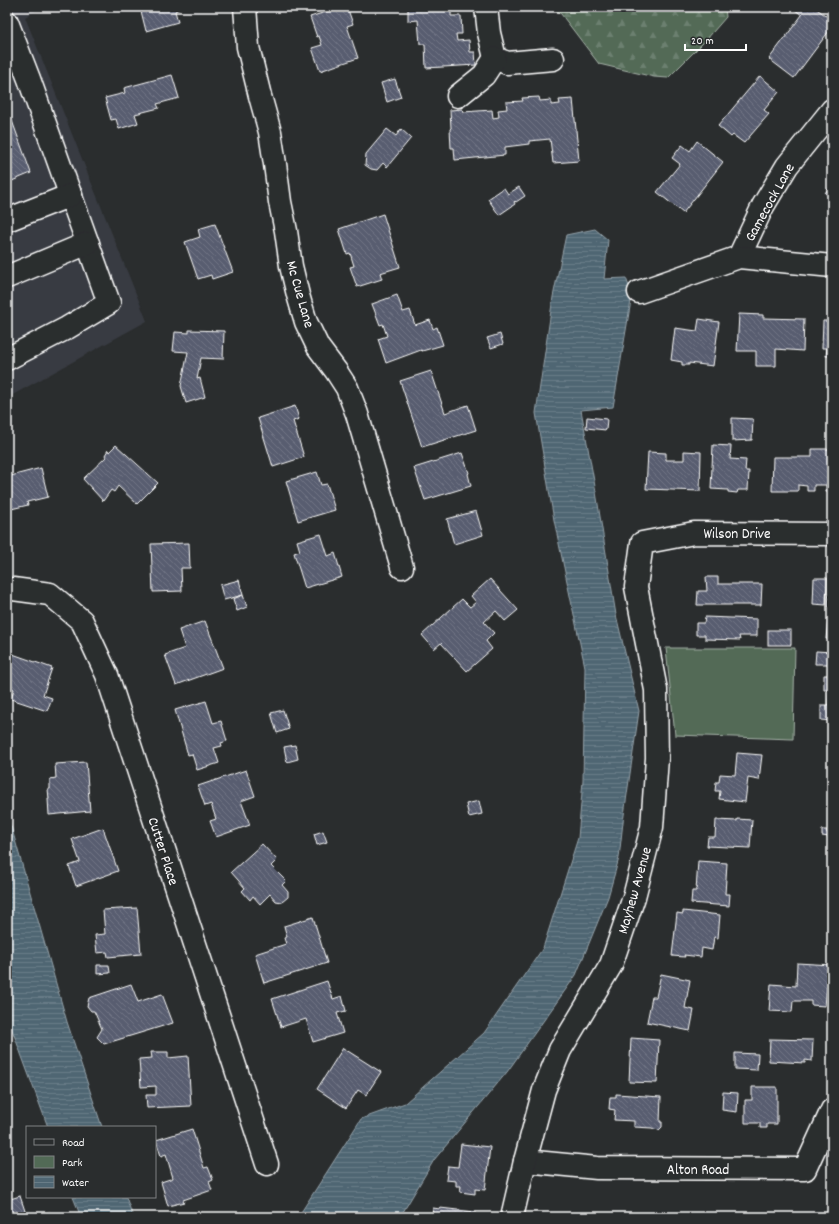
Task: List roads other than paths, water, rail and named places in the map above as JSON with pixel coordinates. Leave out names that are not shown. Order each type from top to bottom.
[{"type":"street","name":"Mc Cue Lane","points":[[245,7],[248,47],[270,132],[280,202],[291,266],[298,295],[306,322],[318,347],[336,370],[347,388],[357,414],[402,567]]},
{"type":"street","points":[[458,96],[484,75],[495,58],[489,33],[486,7]]},
{"type":"street","points":[[7,22],[29,79],[109,303],[67,328],[7,359]]},
{"type":"street","points":[[495,58],[507,63],[553,59]]},
{"type":"street","name":"Gamecock Lane","points":[[739,257],[763,206],[787,166],[832,110]]},
{"type":"street","points":[[7,220],[71,195]]},
{"type":"street","points":[[7,277],[88,243]]},
{"type":"street","name":"Gamecock Lane","points":[[639,292],[739,257],[832,266]]},
{"type":"street","name":"Wilson Drive","points":[[642,543],[694,533],[832,534]]},
{"type":"street","name":"Mayhew Avenue","points":[[512,1217],[544,1090],[560,1050],[611,966],[634,897],[652,827],[657,758],[656,690],[636,587],[642,543]]},
{"type":"street","name":"Cutter Place","points":[[7,590],[13,588],[50,594],[82,621],[107,676],[267,1164]]},
{"type":"street","name":"Alton Road","points":[[526,1161],[596,1168],[805,1169],[832,1110]]},
{"type":"water","points":[[595,229],[608,240],[604,279],[626,278],[632,295],[613,407],[581,410],[616,615],[639,711],[619,858],[608,897],[576,975],[507,1072],[434,1160],[400,1217],[298,1217],[361,1119],[405,1103],[484,1033],[543,948],[578,838],[583,781],[585,667],[554,520],[536,413],[553,297],[566,235]]},
{"type":"water","points":[[7,812],[67,1022],[102,1126],[48,1126],[7,1016]]},
{"type":"water","points":[[73,1198],[126,1198],[133,1217],[81,1217]]}]
